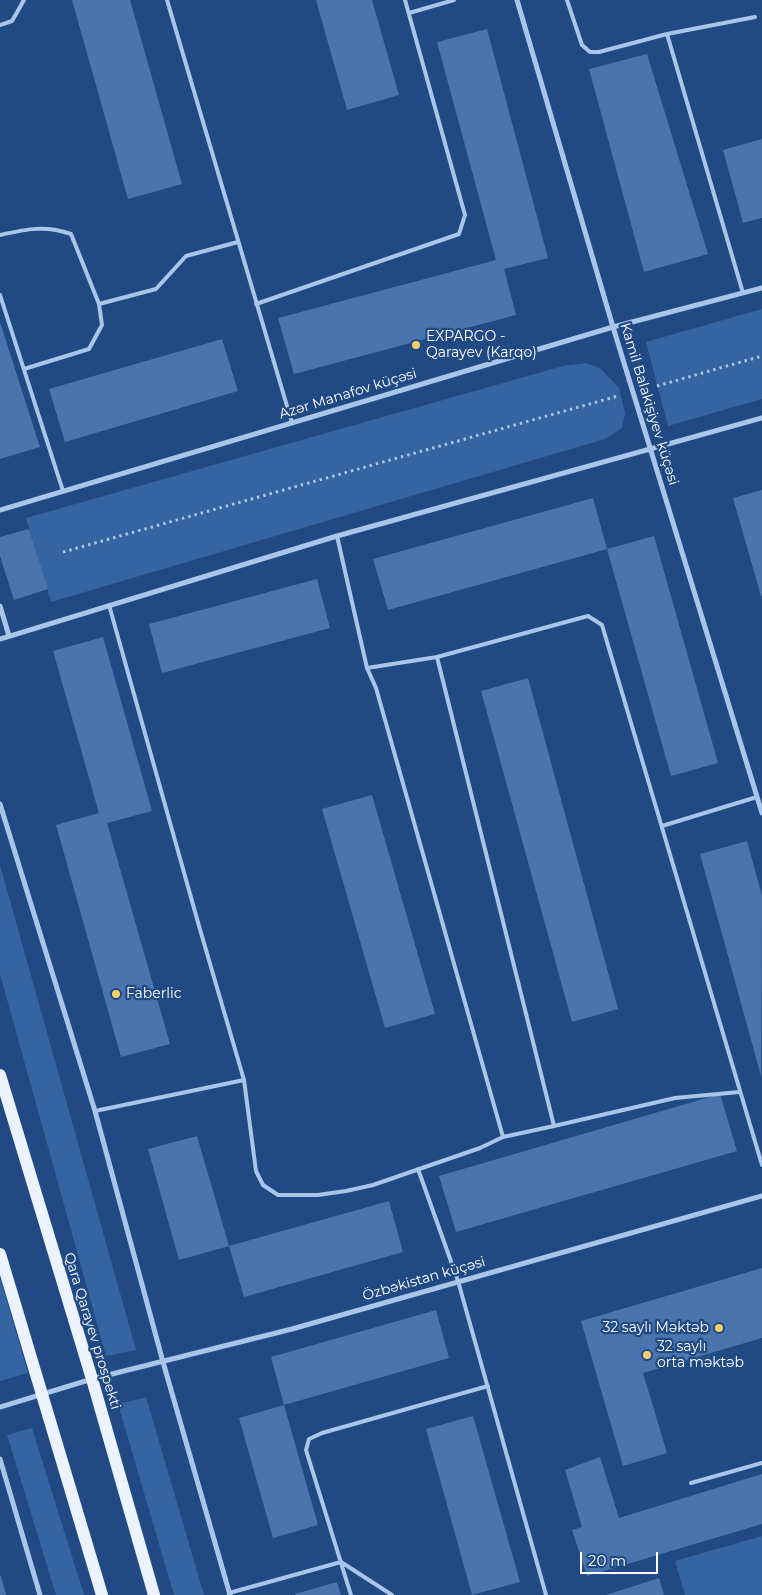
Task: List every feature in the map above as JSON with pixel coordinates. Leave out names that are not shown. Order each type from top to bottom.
[{"type":"main road","name":"Qara Qarayev prospekti","points":[[0,1075],[92,1379],[154,1595]]},
{"type":"main road","points":[[0,1254],[102,1595]]},
{"type":"street","name":"Kamil Balakişiyev küçəsi","points":[[517,0],[613,327],[762,813]]},
{"type":"street","name":"Azər Manafov küçəsi","points":[[0,510],[613,327],[762,288]]},
{"type":"street","points":[[0,639],[337,536],[762,418]]},
{"type":"street","points":[[0,606],[9,636]]},
{"type":"street","points":[[0,804],[95,1111],[163,1362],[229,1594]]},
{"type":"street","name":"Özbəkistan küçəsi","points":[[42,1394],[92,1379],[292,1328],[762,1196]]},
{"type":"street","points":[[0,1407],[42,1394]]},
{"type":"street","points":[[0,1459],[40,1595]]},
{"type":"lane","points":[[0,25],[12,21],[24,0]]},
{"type":"lane","points":[[167,0],[292,423]]},
{"type":"lane","points":[[256,304],[459,234],[465,215],[405,0]]},
{"type":"lane","points":[[409,13],[454,0]]},
{"type":"lane","points":[[567,0],[582,45],[590,52],[598,52],[667,34],[755,17]]},
{"type":"lane","points":[[667,34],[743,292]]},
{"type":"lane","points":[[0,235],[35,228],[54,228],[71,234],[99,304],[102,325],[89,349],[24,369]]},
{"type":"lane","points":[[99,304],[156,289],[186,256],[238,242]]},
{"type":"lane","points":[[0,295],[64,491]]},
{"type":"lane","points":[[337,536],[367,668],[376,688],[419,835],[503,1137]]},
{"type":"lane","points":[[110,605],[244,1080],[256,1171],[263,1185],[278,1194],[318,1194],[346,1191],[373,1185],[480,1148],[503,1137],[675,1098],[739,1092]]},
{"type":"lane","points":[[367,668],[437,657],[588,616],[602,625],[762,1165]]},
{"type":"lane","points":[[437,657],[554,1126]]},
{"type":"lane","points":[[662,826],[757,797]]},
{"type":"lane","points":[[95,1111],[244,1080]]},
{"type":"lane","points":[[418,1169],[458,1281],[546,1595]]},
{"type":"lane","points":[[351,1595],[306,1450],[309,1439],[322,1433],[488,1386]]},
{"type":"lane","points":[[691,1483],[762,1463]]},
{"type":"lane","points":[[229,1594],[341,1562],[392,1595]]},
{"type":"path","points":[[657,386],[762,356]]},
{"type":"path","points":[[63,552],[621,395]]},
{"type":"shaded area","points":[[762,309],[762,399],[668,426],[646,342]]},
{"type":"shaded area","points":[[586,363],[600,368],[619,388],[625,413],[622,428],[605,439],[51,602],[26,518],[563,366]]},
{"type":"shaded area","points":[[0,865],[136,1350],[106,1356],[0,974]]},
{"type":"shaded area","points":[[0,1278],[28,1373],[0,1381]]},
{"type":"shaded area","points":[[146,1397],[204,1595],[174,1595],[118,1404]]},
{"type":"shaded area","points":[[32,1428],[84,1595],[56,1595],[7,1435]]},
{"type":"shaded area","points":[[762,1536],[762,1595],[685,1595],[675,1561]]},
{"type":"building","points":[[72,0],[130,0],[182,184],[128,199]]},
{"type":"building","points":[[316,0],[372,0],[399,95],[347,110]]},
{"type":"building","points":[[487,29],[548,258],[504,269],[516,315],[294,374],[278,318],[496,260],[437,42]]},
{"type":"building","points":[[647,54],[708,254],[644,272],[589,69]]},
{"type":"building","points":[[762,139],[762,218],[743,223],[723,150]]},
{"type":"building","points":[[0,322],[40,447],[0,459]]},
{"type":"building","points":[[222,339],[238,391],[65,442],[49,389]]},
{"type":"building","points":[[762,490],[762,596],[761,596],[733,498]]},
{"type":"building","points":[[593,498],[607,549],[388,610],[373,559]]},
{"type":"building","points":[[29,529],[48,589],[14,600],[0,556],[0,537]]},
{"type":"building","points":[[654,536],[718,763],[671,776],[607,549]]},
{"type":"building","points":[[317,579],[330,628],[162,673],[149,624]]},
{"type":"building","points":[[103,637],[152,811],[107,823],[170,1044],[121,1057],[56,825],[99,813],[53,651]]},
{"type":"building","points":[[528,678],[618,1009],[572,1022],[481,691]]},
{"type":"building","points":[[372,795],[435,1014],[385,1028],[322,809]]},
{"type":"building","points":[[747,841],[762,896],[761,1076],[700,854]]},
{"type":"building","points":[[720,1094],[737,1151],[456,1232],[439,1176]]},
{"type":"building","points":[[197,1136],[229,1246],[179,1260],[148,1149]]},
{"type":"building","points":[[389,1201],[403,1252],[244,1297],[229,1246]]},
{"type":"building","name":"32 saylı orta məktəb","points":[[762,1268],[762,1338],[643,1373],[667,1453],[623,1466],[581,1321]]},
{"type":"building","points":[[436,1310],[449,1358],[284,1405],[271,1357]]},
{"type":"building","points":[[284,1405],[318,1525],[273,1538],[239,1418]]},
{"type":"building","points":[[473,1416],[520,1582],[472,1595],[426,1429]]},
{"type":"building","points":[[600,1457],[619,1518],[762,1474],[762,1524],[587,1576],[572,1530],[582,1527],[565,1470]]},
{"type":"building","points":[[1,1576],[6,1595],[0,1595]]},
{"type":"building","points":[[659,1578],[664,1595],[606,1595]]},
{"type":"building","points":[[337,1582],[341,1595],[295,1595],[295,1594]]},
{"type":"place","name":"EXPARGO - Qarayev (Karqo)","points":[[416,345]]},
{"type":"place","name":"Faberlic","points":[[116,994]]},
{"type":"place","name":"32 saylı Məktəb","points":[[719,1328]]},
{"type":"place","name":"32 saylı orta məktəb","points":[[647,1355]]}]
